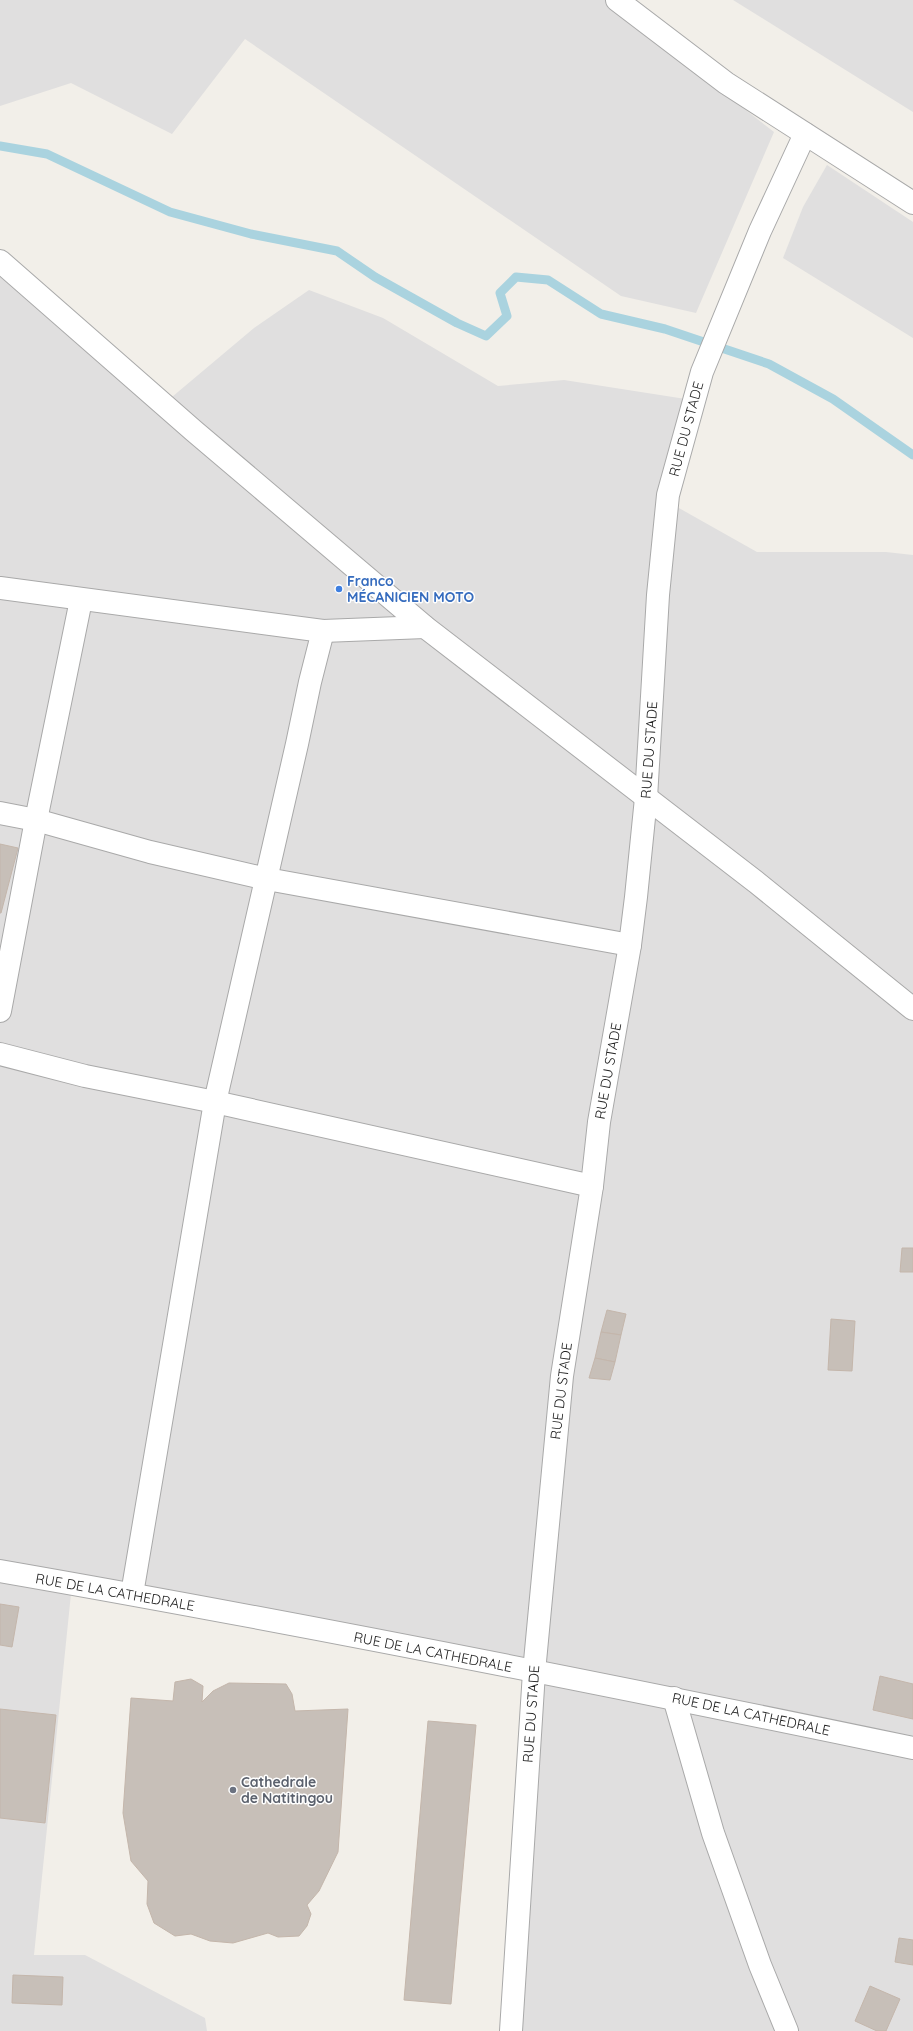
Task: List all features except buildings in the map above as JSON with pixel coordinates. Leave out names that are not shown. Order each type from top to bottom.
[{"type":"street","points":[[618,0],[726,83],[913,203]]},
{"type":"street","name":"RUE DU STADE","points":[[511,2031],[534,1672],[562,1376],[592,1186],[599,1122],[630,945],[646,798],[658,595],[668,495],[694,397],[716,339],[760,231],[805,134]]},
{"type":"street","points":[[0,261],[188,426],[425,627],[756,882],[913,1009]]},
{"type":"street","points":[[0,588],[323,631],[425,627]]},
{"type":"street","points":[[0,1011],[36,820],[82,600]]},
{"type":"street","points":[[132,1594],[215,1102],[267,879],[310,682],[323,631]]},
{"type":"street","points":[[0,813],[36,820],[150,852],[267,879],[630,945]]},
{"type":"street","points":[[0,1054],[85,1076],[215,1102],[592,1186]]},
{"type":"street","name":"RUE DE LA CATHEDRALE","points":[[0,1571],[132,1594],[674,1698],[913,1748]]},
{"type":"street","points":[[674,1698],[713,1832],[760,1965],[787,2031]]},
{"type":"shaded area","points":[[0,0],[605,0],[774,132],[696,313],[621,296],[245,39],[172,134],[71,83],[0,106]]},
{"type":"shaded area","points":[[733,0],[913,0],[913,112]]},
{"type":"shaded area","points":[[827,165],[913,222],[913,338],[783,258],[803,207]]},
{"type":"shaded area","points":[[0,256],[166,402],[254,328],[309,290],[383,318],[498,386],[564,380],[692,400],[670,503],[757,552],[886,552],[913,555],[913,2031],[516,2031],[538,1675],[72,1584],[34,1955],[85,1955],[205,2018],[207,2031],[0,2031]]},
{"type":"waterway","points":[[0,146],[47,154],[170,212],[251,234],[337,251],[375,277],[457,323],[486,336],[507,316],[500,293],[516,277],[548,280],[601,314],[665,329],[769,364],[833,399],[913,455]]},
{"type":"place","name":"Franco MÉCANICIEN MOTO","points":[[339,589]]},
{"type":"place","name":"Cathedrale de Natitingou","points":[[233,1790]]}]
